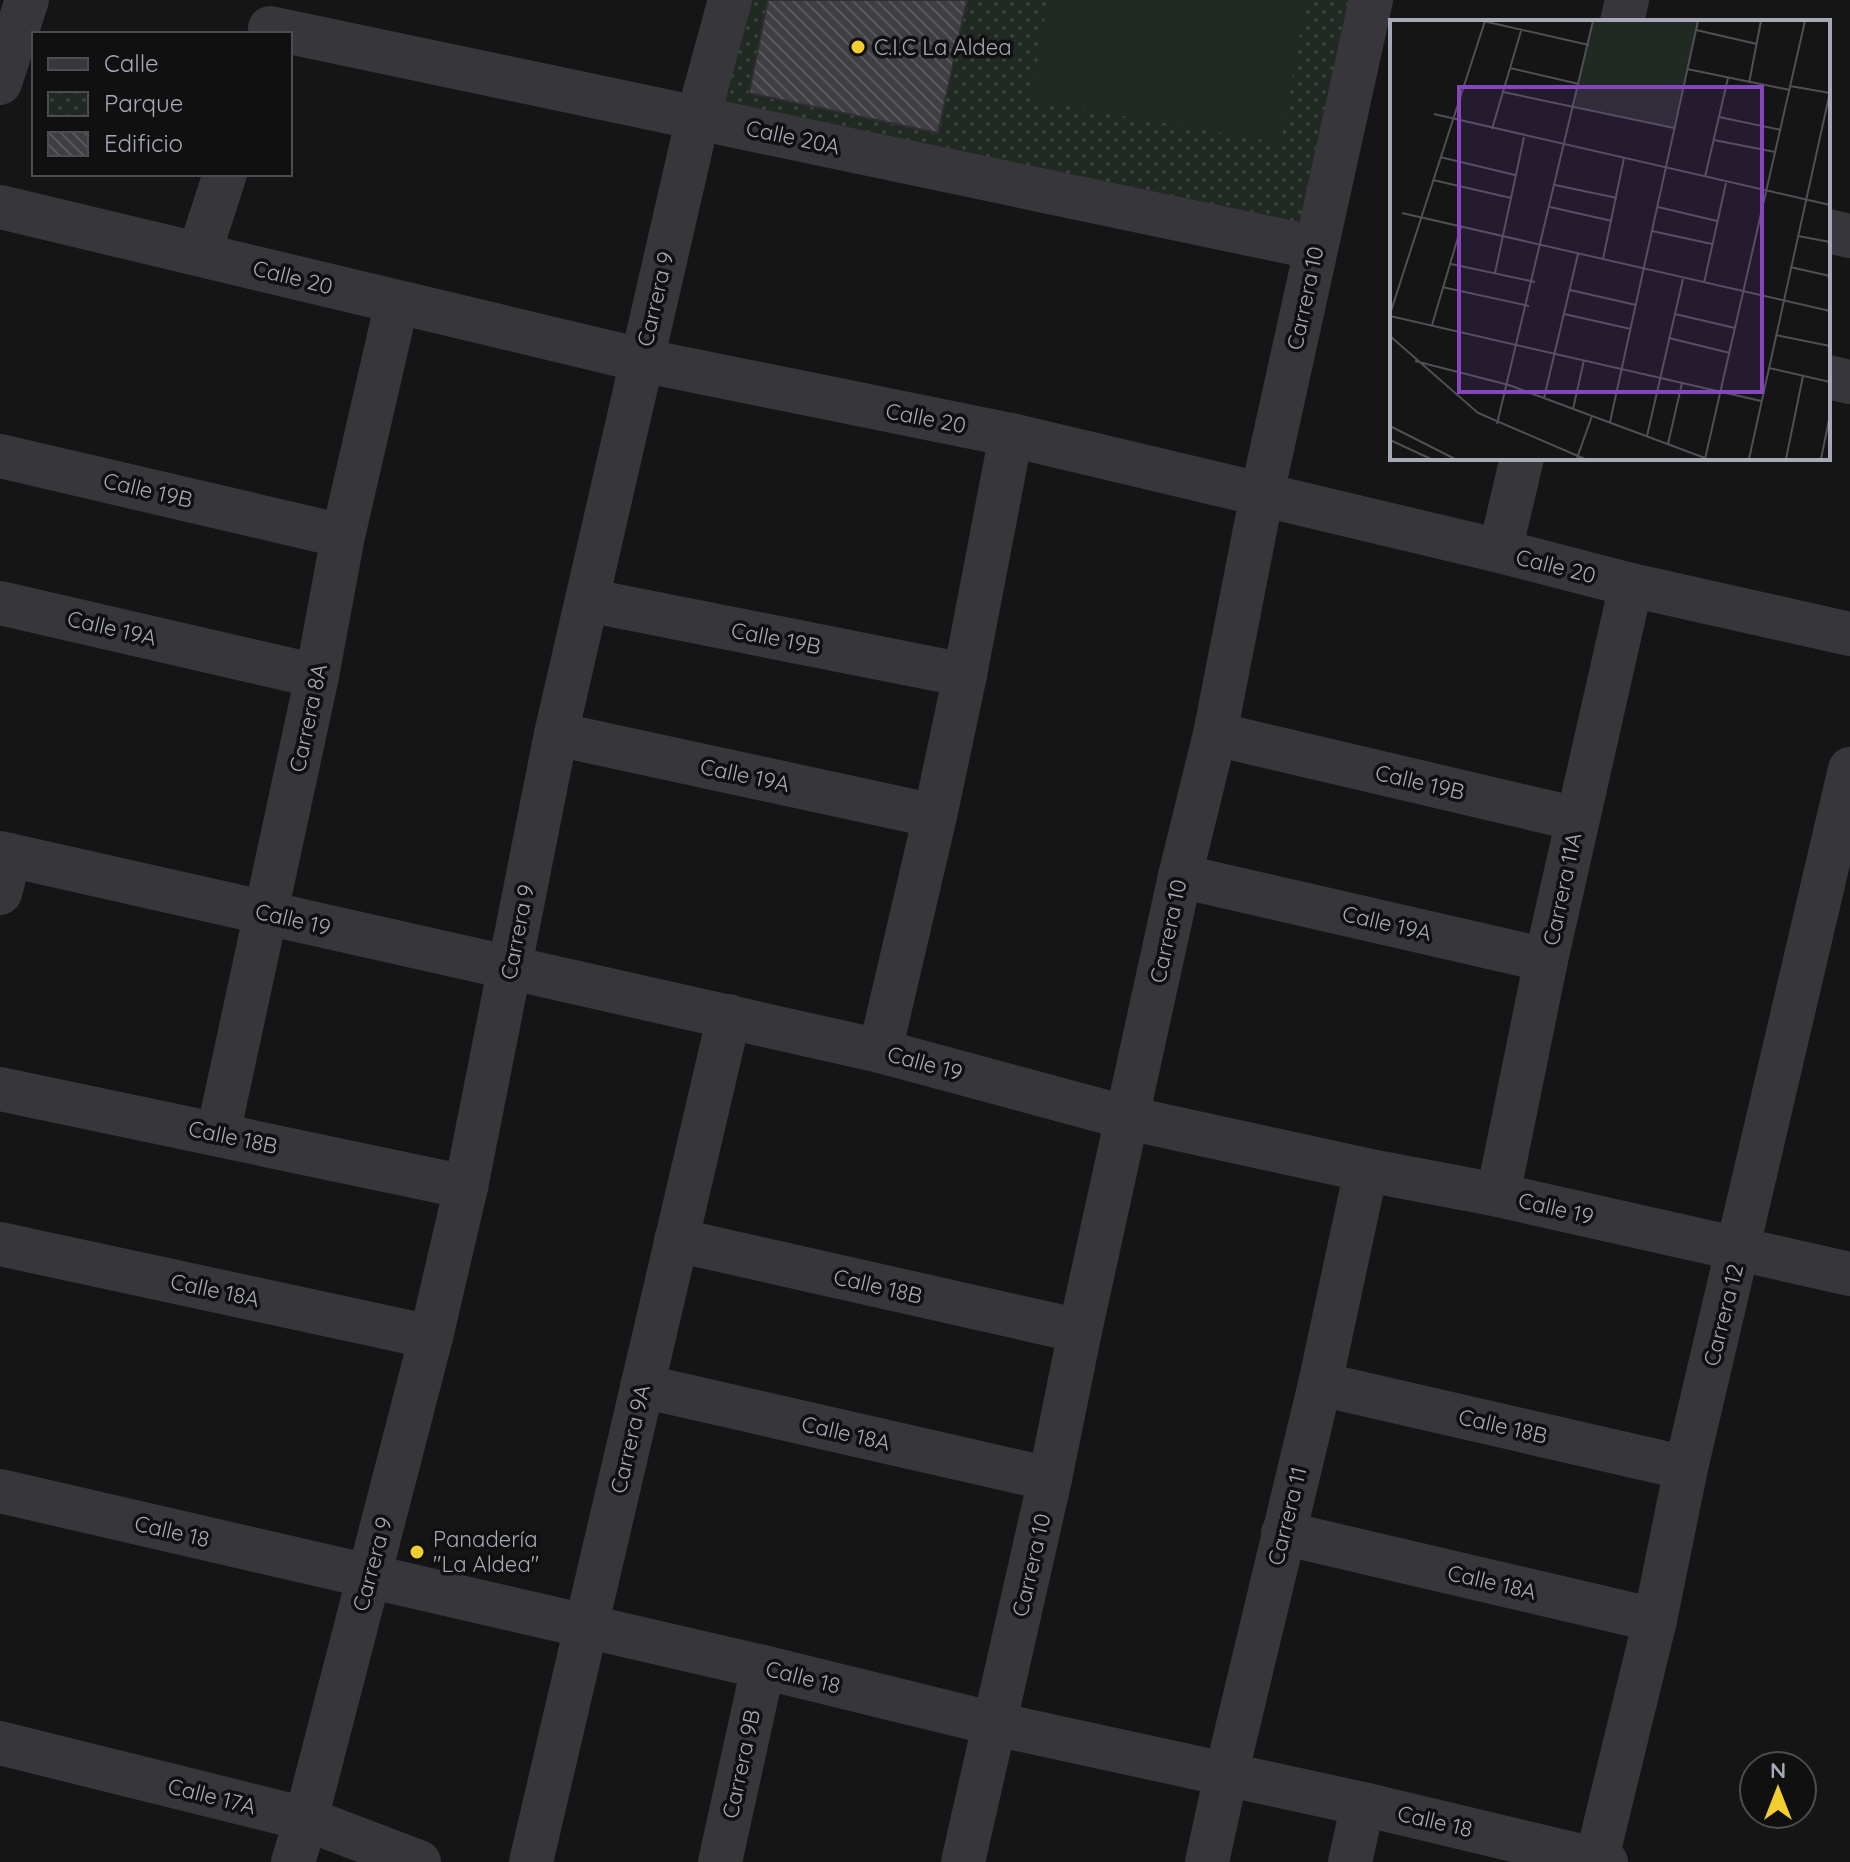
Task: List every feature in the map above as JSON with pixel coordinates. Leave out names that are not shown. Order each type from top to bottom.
[{"type":"street","points":[[0,83],[27,0]]},
{"type":"street","name":"Carrera 9","points":[[293,1862],[431,1337],[466,1187],[556,734],[698,117],[730,0]]},
{"type":"street","name":"Carrera 10","points":[[963,1862],[1050,1479],[1180,876],[1215,734],[1262,494],[1371,0]]},
{"type":"street","points":[[1622,20],[1627,0]]},
{"type":"street","name":"Calle 20A","points":[[272,21],[698,117],[1316,248]]},
{"type":"street","points":[[199,254],[224,176]]},
{"type":"street","name":"Calle 20","points":[[0,207],[641,360],[1011,435],[1631,585],[1850,634]]},
{"type":"street","points":[[1830,231],[1850,236]]},
{"type":"street","name":"Carrera 8A","points":[[218,1134],[317,676],[343,536],[397,302]]},
{"type":"street","points":[[1830,377],[1850,382]]},
{"type":"street","points":[[880,1051],[965,675],[1011,435]]},
{"type":"street","name":"Calle 19B","points":[[0,456],[343,536]]},
{"type":"street","points":[[1500,551],[1522,460]]},
{"type":"street","name":"Carrera 11A","points":[[1498,1195],[1546,960],[1631,585]]},
{"type":"street","name":"Calle 19B","points":[[587,600],[965,675]]},
{"type":"street","name":"Calle 19A","points":[[0,603],[317,676]]},
{"type":"street","name":"Calle 19A","points":[[556,734],[935,816]]},
{"type":"street","name":"Calle 19B","points":[[1215,734],[1577,819]]},
{"type":"street","name":"Carrera 12","points":[[1600,1861],[1686,1468],[1850,769]]},
{"type":"street","name":"Calle 19","points":[[3,867],[266,913],[880,1051],[1128,1118],[1366,1170],[1498,1195],[1850,1274]]},
{"type":"street","name":"Calle 19A","points":[[1180,876],[1546,960]]},
{"type":"street","name":"Carrera 9A","points":[[531,1862],[729,1016]]},
{"type":"street","name":"Calle 18B","points":[[0,1089],[466,1187]]},
{"type":"street","name":"Carrera 11","points":[[1207,1862],[1320,1384],[1366,1170]]},
{"type":"street","name":"Calle 18B","points":[[676,1240],[1080,1331]]},
{"type":"street","name":"Calle 18A","points":[[0,1244],[431,1337]]},
{"type":"street","name":"Calle 18B","points":[[1320,1384],[1686,1468]]},
{"type":"street","name":"Calle 18A","points":[[642,1386],[1050,1479]]},
{"type":"street","name":"Calle 18","points":[[0,1491],[763,1667],[995,1724],[1363,1804],[1600,1861]]},
{"type":"street","name":"Calle 18A","points":[[1283,1533],[1655,1620]]},
{"type":"street","name":"Carrera 9B","points":[[720,1862],[763,1667]]},
{"type":"street","name":"Calle 17A","points":[[0,1743],[306,1819],[419,1862]]},
{"type":"street","points":[[1350,1862],[1363,1804]]},
{"type":"green space","points":[[730,0],[1371,0],[1316,248],[698,117]]},
{"type":"green space","points":[[1048,0],[1306,0],[1281,143],[1030,100]]},
{"type":"building","name":"C.I.C La Aldea","points":[[768,0],[967,0],[938,133],[749,93]]},
{"type":"place","name":"C.I.C La Aldea","points":[[858,47]]},
{"type":"place","name":"Panadería \"La Aldea\"","points":[[417,1552]]}]
